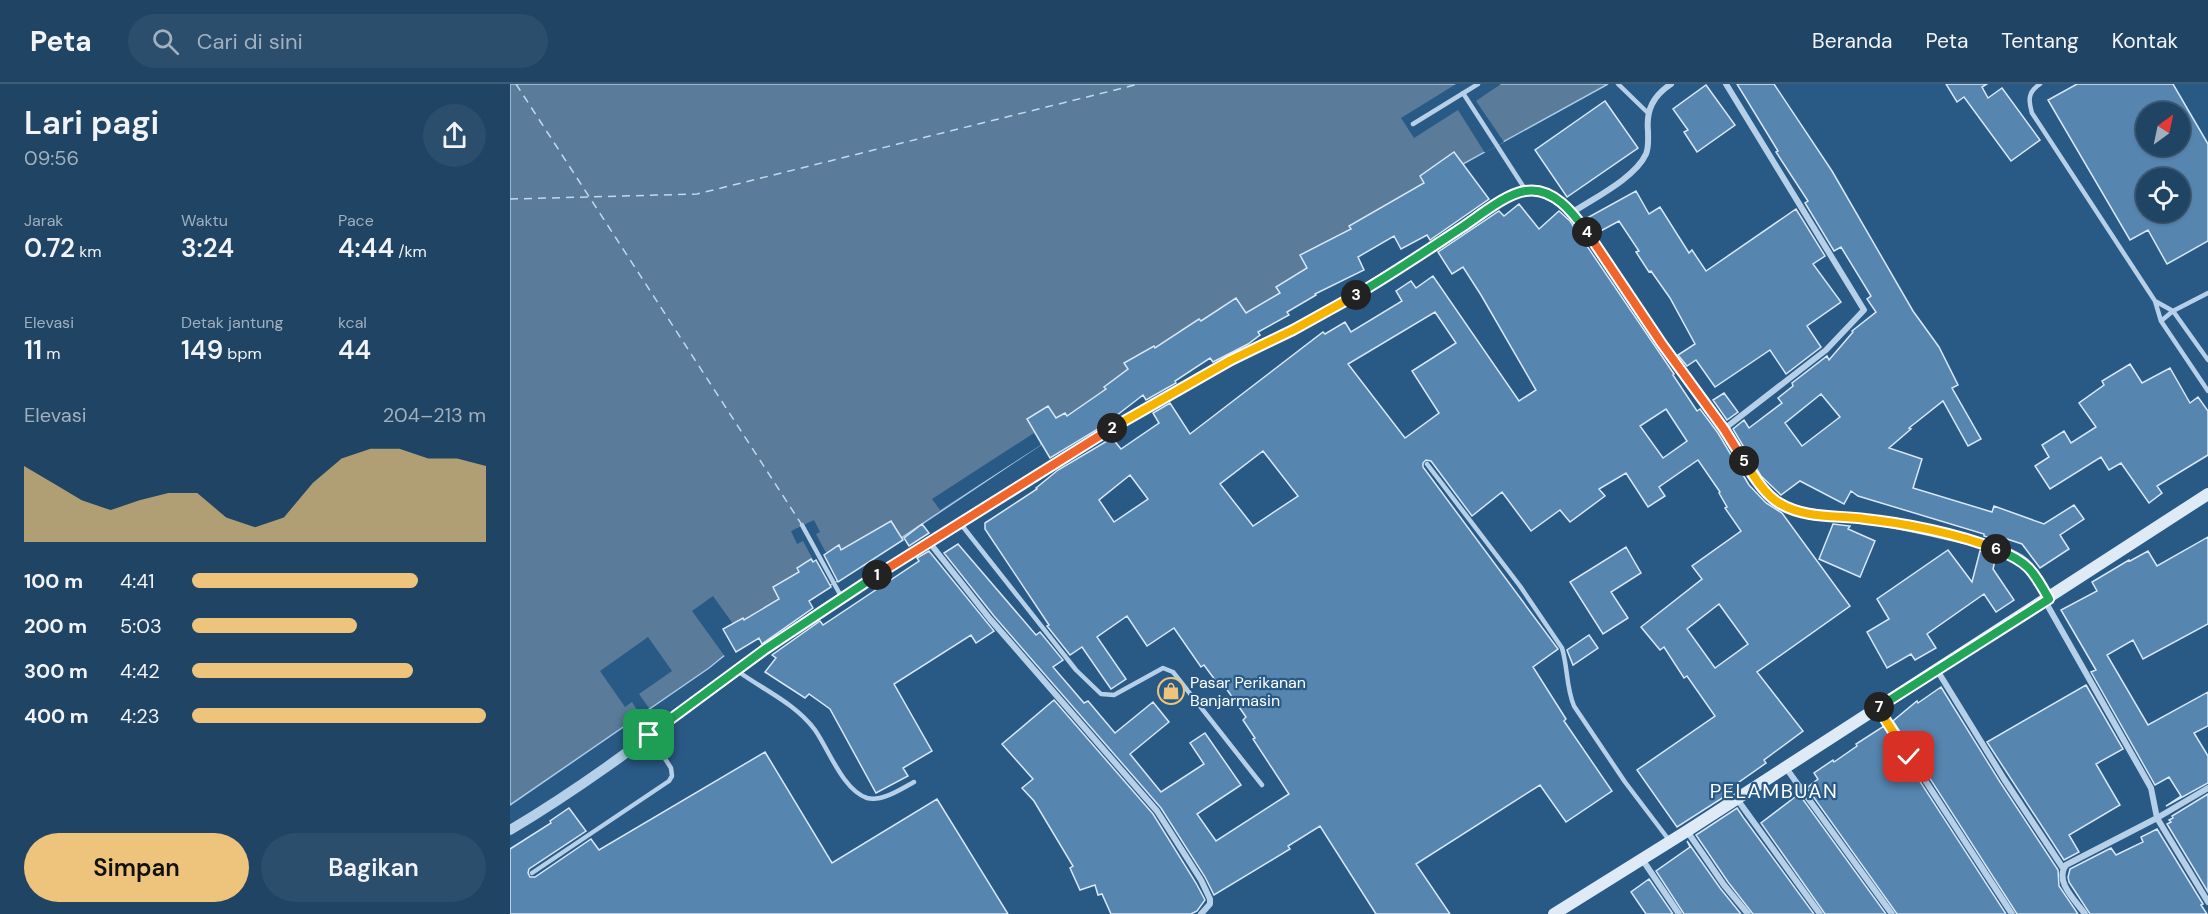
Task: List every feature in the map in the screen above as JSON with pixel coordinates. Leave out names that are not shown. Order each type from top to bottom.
[{"type":"main road","points":[[1554,914],[1671,842],[2208,494]]},
{"type":"street","points":[[1573,212],[1633,171],[1645,156],[1649,140],[1648,113],[1651,103],[1659,92],[1671,84]]},
{"type":"street","points":[[1724,429],[1826,350],[1863,310],[1726,84]]},
{"type":"street","points":[[510,830],[585,783],[736,670],[929,542],[1098,436],[1231,360],[1304,325],[1397,271],[1492,207],[1526,190],[1538,191],[1551,196],[1573,212],[1662,344],[1724,429],[1755,478],[1767,494],[1779,503],[1796,511],[1819,516],[1906,525],[1984,544],[2019,559],[2027,565],[2151,789],[2157,818],[2208,902]]},
{"type":"street","points":[[929,542],[990,619],[1157,811],[1201,880],[1210,899],[1210,904],[1201,914]]},
{"type":"street","points":[[1937,670],[2004,779],[2063,867]]},
{"type":"street","points":[[1878,708],[2012,914]]},
{"type":"street","points":[[1785,767],[1892,914]]},
{"type":"street","points":[[2085,914],[2062,882],[2063,867],[2075,858],[2157,818],[2208,788]]},
{"type":"street","points":[[1737,799],[1820,914]]},
{"type":"street","points":[[1688,831],[1724,885],[1748,914]]},
{"type":"street","points":[[1642,859],[1679,914]]},
{"type":"lane","points":[[1413,124],[1478,84]]},
{"type":"lane","points":[[1618,84],[1648,113]]},
{"type":"lane","points":[[2040,84],[2028,100],[2032,113],[2155,301],[2162,321],[2208,391]]},
{"type":"lane","points":[[1463,93],[1526,190]]},
{"type":"lane","points":[[2162,321],[2174,311],[2208,293]]},
{"type":"lane","points":[[2155,301],[2174,311],[2208,360]]},
{"type":"lane","points":[[1427,464],[1520,586],[1562,648],[1569,693],[1574,706],[1625,782],[1671,842]]},
{"type":"lane","points":[[960,523],[1076,670],[1101,694],[1114,695],[1163,668],[1173,672],[1262,785]]},
{"type":"lane","points":[[802,525],[842,598]]},
{"type":"lane","points":[[736,670],[763,690],[794,708],[814,729],[854,791],[869,798],[875,798],[887,796],[914,782]]},
{"type":"lane","points":[[532,873],[669,781],[672,776],[671,768],[649,735]]},
{"type":"water","points":[[510,84],[1608,84],[1434,180],[1250,315],[1098,406],[840,579],[747,637],[709,668],[510,805]]},
{"type":"pier","points":[[1456,84],[1501,84],[1476,101],[1504,142],[1485,153],[1458,110],[1414,138],[1401,118]]},
{"type":"pier","points":[[1034,433],[1041,445],[940,510],[932,499]]},
{"type":"pier","points":[[814,520],[820,532],[816,534],[840,579],[827,586],[803,541],[797,544],[791,531]]},
{"type":"pier","points":[[713,596],[746,642],[726,658],[692,611]]},
{"type":"pier","points":[[648,637],[672,671],[639,694],[649,708],[640,715],[632,702],[625,707],[600,671]]},
{"type":"building","points":[[1737,84],[1774,84],[1832,171],[1913,311],[1939,347],[1958,385],[1952,388],[1981,439],[1968,446],[1943,401],[1909,428],[1911,429],[1889,448],[1922,459],[1913,488],[1992,512],[1994,506],[2044,524],[2074,505],[2084,519],[2060,535],[2069,549],[2040,568],[2022,544],[2001,537],[2000,541],[1984,536],[1984,534],[1858,496],[1851,491],[1844,504],[1800,481],[1781,495],[1761,476],[1733,429],[1744,420],[1749,428],[1782,403],[1778,398],[1793,386],[1792,383],[1827,356],[1829,360],[1852,331],[1876,312],[1867,299],[1871,296],[1841,247],[1834,251],[1805,203],[1808,201],[1776,152],[1778,151]],"holes":[[[1821,394],[1840,417],[1802,446],[1785,423]]]},
{"type":"building","points":[[1946,84],[1987,84],[1982,87],[1988,98],[2002,88],[2040,140],[2011,161],[1964,97],[1957,102]]},
{"type":"building","points":[[2077,84],[2173,84],[2184,102],[2136,102],[2136,156],[2190,156],[2190,113],[2208,144],[2208,241],[2167,264],[2148,230],[2130,240],[2048,100]]},
{"type":"building","points":[[1706,85],[1735,125],[1697,152],[1684,132],[1688,130],[1673,109]]},
{"type":"building","points":[[1605,101],[1638,148],[1567,197],[1535,150]]},
{"type":"building","points":[[1454,152],[1489,199],[1430,240],[1427,235],[1401,249],[1394,236],[1358,257],[1364,270],[1315,294],[1287,312],[1289,315],[1258,332],[1260,335],[1248,344],[1213,362],[1210,358],[1175,381],[1176,383],[1146,400],[1143,395],[1103,426],[1050,458],[1027,419],[1048,406],[1056,418],[1065,413],[1067,416],[1106,389],[1104,387],[1128,369],[1124,363],[1154,346],[1155,348],[1199,319],[1201,321],[1236,298],[1246,313],[1280,293],[1276,287],[1307,268],[1300,255],[1351,229],[1349,226],[1424,183],[1420,176]]},
{"type":"building","points":[[1636,191],[1649,214],[1660,207],[1689,253],[1692,250],[1706,271],[1796,209],[1825,256],[1813,264],[1841,302],[1807,326],[1821,347],[1786,374],[1770,350],[1715,387],[1696,360],[1687,366],[1678,355],[1695,344],[1670,298],[1651,271],[1649,272],[1636,252],[1639,251],[1619,221],[1597,233],[1587,218]]},
{"type":"building","points":[[1519,204],[1539,229],[1559,211],[1570,221],[1697,411],[1700,409],[1718,433],[1749,485],[1766,503],[1782,513],[1850,606],[1757,672],[1803,731],[1764,760],[1766,763],[1725,792],[1727,795],[1677,827],[1637,770],[1715,716],[1687,676],[1684,678],[1664,647],[1660,650],[1641,627],[1702,579],[1692,566],[1741,531],[1725,508],[1727,507],[1720,492],[1698,460],[1659,487],[1665,496],[1648,507],[1626,473],[1599,489],[1605,496],[1570,522],[1560,510],[1531,531],[1502,492],[1472,516],[1431,461],[1426,460],[1423,467],[1558,649],[1533,667],[1566,719],[1564,721],[1612,791],[1566,822],[1540,785],[1416,864],[1450,914],[1376,914],[1320,826],[1288,846],[1290,849],[1214,895],[1161,808],[994,616],[944,553],[958,544],[1036,635],[1040,632],[1063,660],[1053,667],[1084,703],[1088,701],[1115,733],[1153,702],[1169,722],[1130,754],[1161,792],[1204,764],[1190,743],[1205,733],[1241,785],[1197,814],[1216,841],[1289,794],[1253,739],[1255,738],[1243,720],[1246,717],[1221,681],[1218,684],[1204,665],[1201,667],[1174,628],[1147,646],[1127,616],[1097,637],[1126,679],[1111,689],[1082,647],[1070,655],[1047,626],[1049,625],[985,529],[985,523],[1037,489],[1058,470],[1112,438],[1121,449],[1159,423],[1153,413],[1170,403],[1190,434],[1323,332],[1325,334],[1345,322],[1351,332],[1402,301],[1396,291],[1411,281],[1416,288],[1433,276],[1519,401],[1536,390],[1463,267],[1452,274],[1438,252],[1499,211],[1504,216]],"holes":[[[1435,312],[1456,343],[1412,371],[1439,413],[1405,438],[1348,364]],[[1666,409],[1687,441],[1663,458],[1640,426]],[[1263,451],[1298,496],[1253,526],[1220,484]],[[1130,475],[1148,499],[1114,522],[1099,500]],[[1719,604],[1748,644],[1715,668],[1687,629]]]},
{"type":"building","points":[[2130,364],[2142,383],[2170,368],[2190,403],[2198,397],[2208,411],[2208,455],[2157,486],[2162,493],[2149,503],[2121,463],[2109,470],[2101,457],[2050,489],[2035,466],[2049,457],[2042,445],[2064,431],[2071,443],[2096,427],[2079,403],[2104,385],[2102,381]]},
{"type":"building","points":[[1724,393],[1738,412],[1727,420],[1713,400]]},
{"type":"building","points":[[891,521],[903,540],[838,582],[824,555],[839,545],[841,550]]},
{"type":"building","points":[[922,524],[929,533],[909,546],[904,538]]},
{"type":"building","points":[[1833,524],[1850,526],[1848,529],[1875,541],[1860,577],[1819,559]]},
{"type":"building","points":[[2208,537],[2208,624],[2143,659],[2133,640],[2107,655],[2148,725],[2208,692],[2208,726],[2194,733],[2208,756],[2208,783],[2166,806],[2181,796],[2169,777],[2155,785],[2091,672],[2096,670],[2061,610],[2097,591],[2092,582],[2129,560],[2148,551],[2157,566]]},
{"type":"building","points":[[1626,547],[1641,573],[1611,592],[1628,618],[1603,634],[1570,582]]},
{"type":"building","points":[[1948,550],[1972,582],[1980,551],[1996,556],[1993,569],[2014,600],[1996,612],[1984,594],[1927,634],[1936,648],[1915,660],[1911,654],[1887,668],[1867,632],[1889,619],[1877,599]]},
{"type":"building","points":[[929,551],[994,631],[976,643],[971,635],[894,684],[932,751],[903,768],[908,776],[876,793],[830,709],[809,694],[805,698],[765,672],[776,658],[772,655],[820,621],[823,625],[919,561],[917,558]]},
{"type":"building","points":[[811,559],[813,562],[816,560],[831,587],[809,601],[813,608],[762,644],[759,638],[736,652],[723,629],[743,618],[744,620],[779,599],[773,587],[799,572],[797,568]]},
{"type":"building","points":[[1589,635],[1598,648],[1573,665],[1567,650]]},
{"type":"building","points":[[2086,685],[2123,749],[2096,764],[2120,805],[2069,835],[2079,852],[2064,860],[1987,742]]},
{"type":"building","points":[[1941,687],[2058,870],[2059,886],[2078,914],[2017,914],[1893,721],[1917,701],[1918,703]]},
{"type":"building","points":[[1054,700],[1153,814],[1205,900],[1197,911],[1191,914],[1111,914],[1102,894],[1098,895],[1095,885],[1080,890],[1070,868],[1073,866],[1034,801],[1022,788],[1033,779],[1002,744]]},
{"type":"building","points":[[1884,726],[2006,914],[1897,914],[1807,788],[1818,779],[1814,773],[1833,760],[1834,762]]},
{"type":"building","points":[[765,752],[832,863],[937,799],[1008,914],[510,914],[510,849],[551,823],[550,821],[569,808],[586,831],[529,869],[530,877],[535,877],[591,839],[599,850]]},
{"type":"building","points":[[1799,794],[1886,914],[1825,914],[1761,823]]},
{"type":"building","points":[[2208,794],[2208,892],[2167,824],[2171,822],[2169,820],[2173,818],[2172,816]]},
{"type":"building","points":[[1737,808],[1814,914],[1753,914],[1728,882],[1696,835]]},
{"type":"building","points":[[2157,829],[2207,914],[2090,914],[2069,882],[2070,869],[2111,848],[2116,855],[2143,842],[2141,837]]},
{"type":"building","points":[[1687,841],[1741,914],[1684,914],[1656,871],[1690,847]]},
{"type":"building","points":[[1649,879],[1673,914],[1646,914],[1631,892]]},
{"type":"ferry route","points":[[516,84],[802,525]]},
{"type":"ferry route","points":[[510,199],[697,194],[1139,84]]},
{"type":"place","name":"Pasar Perikanan Banjarmasin","points":[[1171,691]]},
{"type":"district","name":"PELAMBUAN","points":[[1774,791]]},
{"type":"route","points":[[649,735],[764,650],[834,603],[1098,436],[1231,360],[1293,330],[1397,271],[1492,207],[1526,190],[1538,191],[1551,196],[1573,212],[1767,494],[1796,511],[1819,516],[1906,525],[1984,544],[2019,559],[2034,573],[2049,599],[1878,708],[1909,757]]}]
